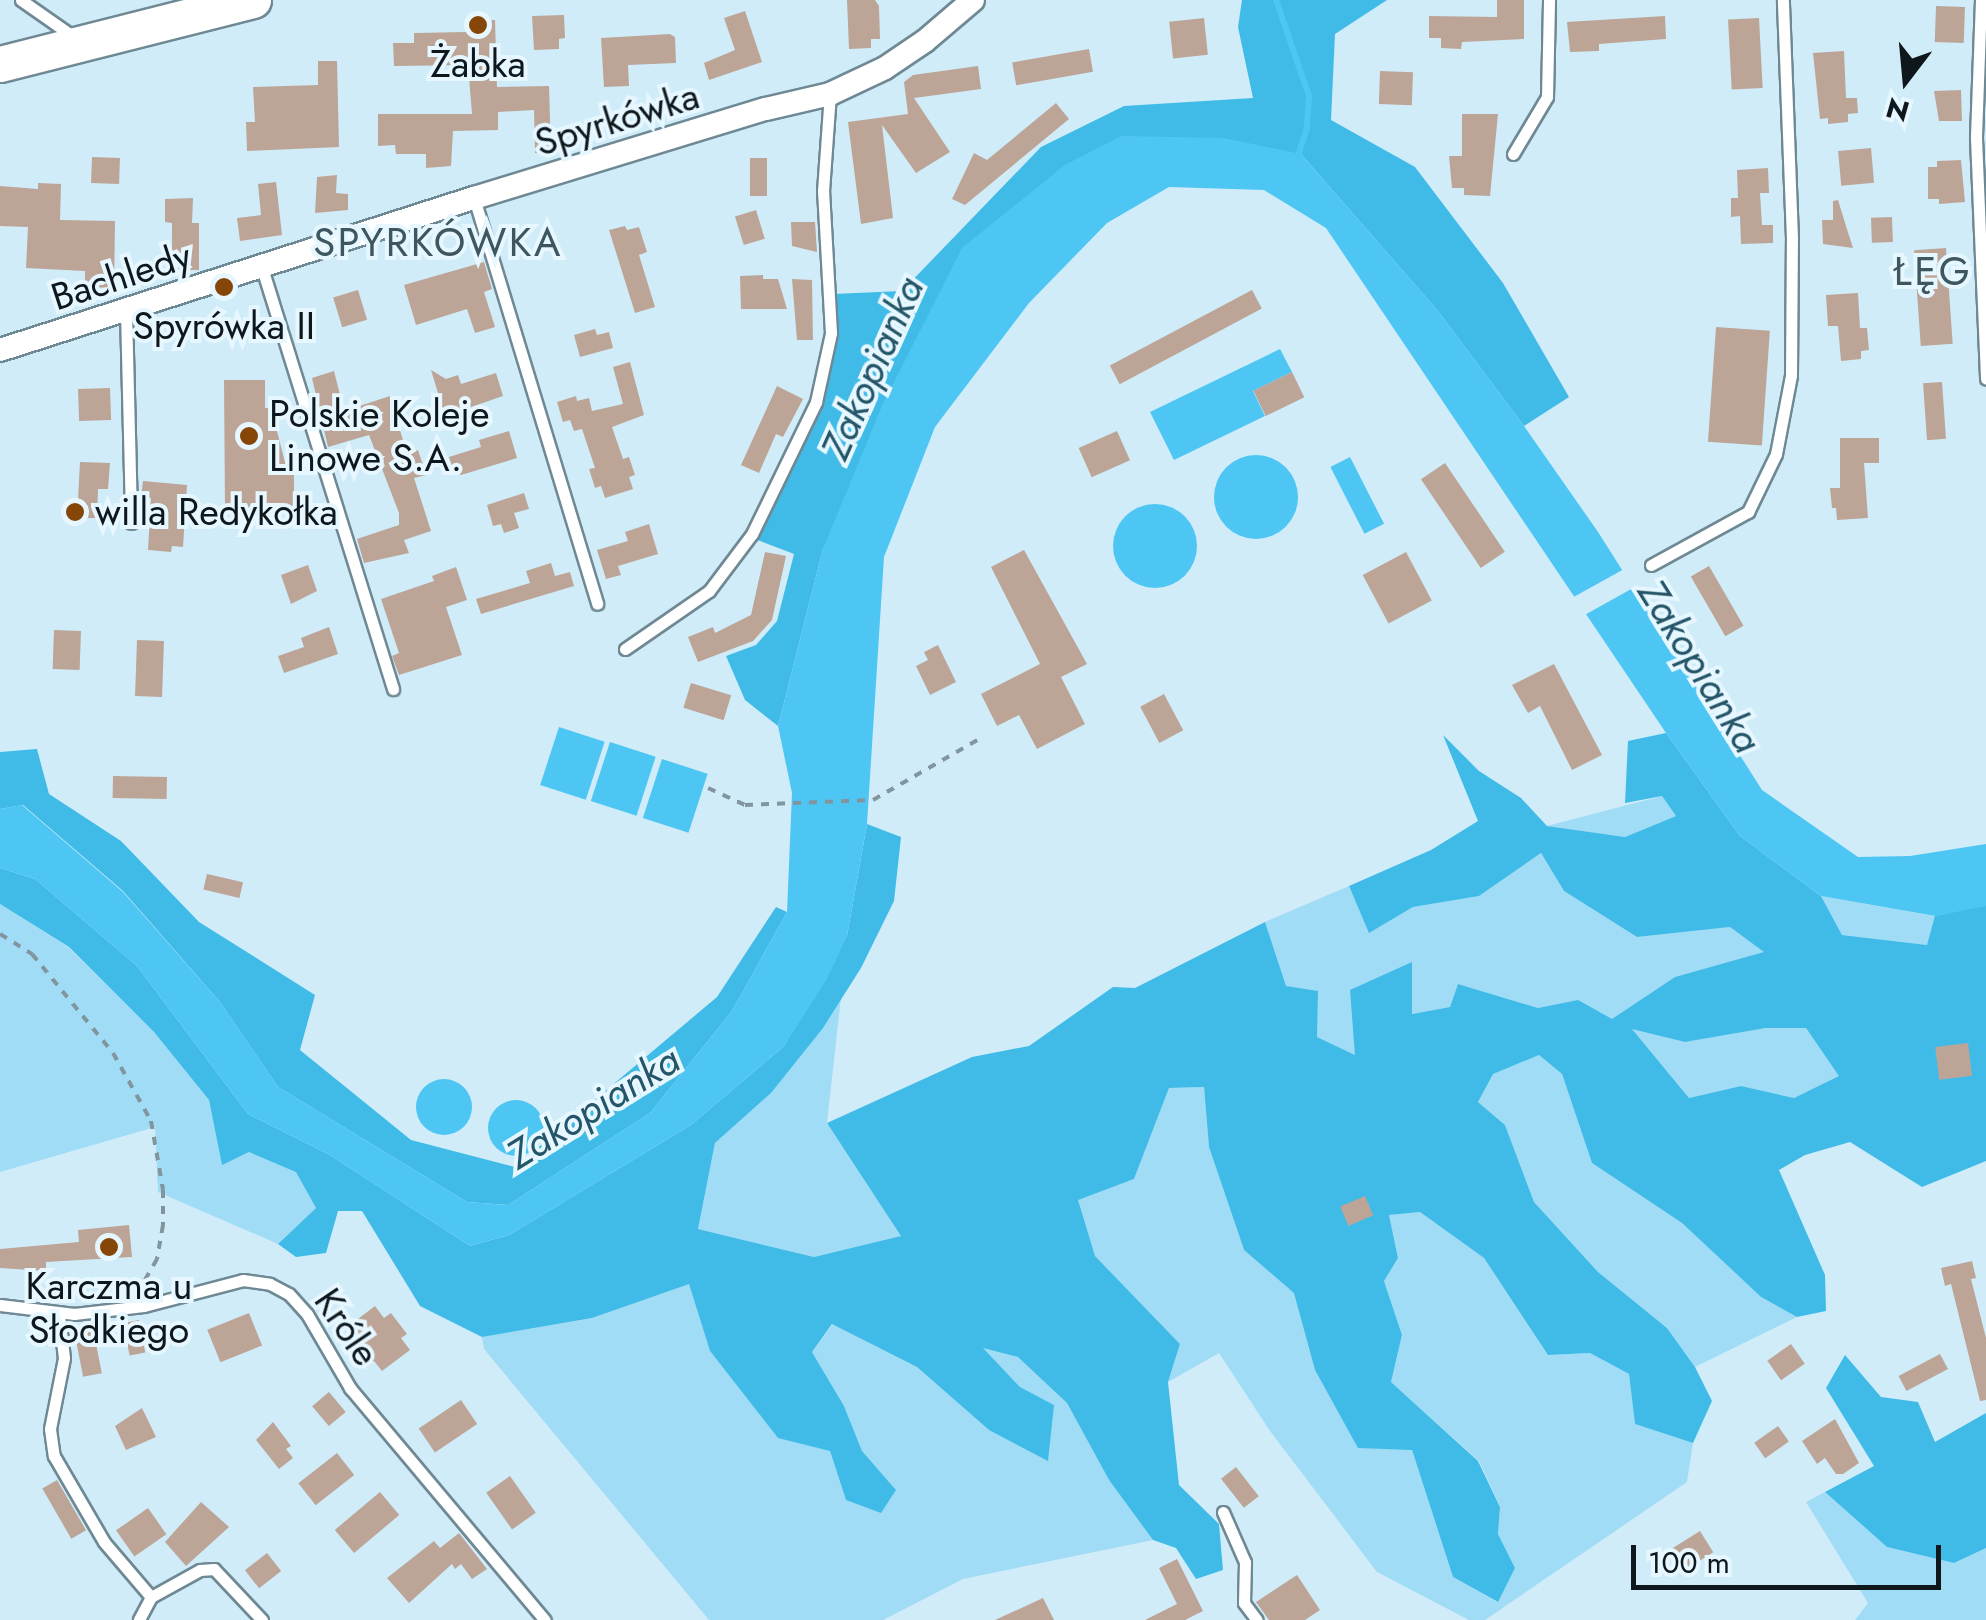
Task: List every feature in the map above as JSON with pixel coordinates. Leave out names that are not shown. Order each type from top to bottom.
[{"type":"main road","points":[[0,64],[253,0]]},
{"type":"street","name":"Spyrkówka","points":[[262,268],[766,108],[830,94],[899,59],[973,0]]},
{"type":"street","name":"Bachledy","points":[[0,350],[262,268]]},
{"type":"lane","points":[[21,0],[81,42]]},
{"type":"lane","points":[[1514,154],[1547,98],[1548,0]]},
{"type":"lane","points":[[1651,565],[1748,512],[1776,454],[1791,374],[1792,238],[1783,0]]},
{"type":"lane","points":[[1981,0],[1976,138],[1986,378]]},
{"type":"lane","points":[[625,648],[710,591],[752,534],[816,402],[831,333],[823,191],[830,94]]},
{"type":"lane","points":[[474,198],[597,604]]},
{"type":"lane","points":[[262,268],[393,689]]},
{"type":"lane","points":[[126,310],[131,523]]},
{"type":"lane","name":"Króle","points":[[0,1306],[60,1315],[132,1307],[243,1280],[270,1284],[289,1294],[308,1314],[350,1388],[545,1620]]},
{"type":"lane","points":[[60,1315],[64,1358],[50,1429],[54,1456],[104,1542],[150,1597]]},
{"type":"lane","points":[[1222,1512],[1245,1562],[1244,1603],[1257,1620]]},
{"type":"lane","points":[[140,1620],[150,1597],[200,1570],[214,1569],[262,1620]]},
{"type":"path","points":[[708,788],[745,805],[873,800],[980,739]]},
{"type":"path","points":[[0,934],[32,954],[113,1053],[151,1121],[163,1190],[163,1225],[157,1259],[132,1307]]},
{"type":"shaded area","points":[[1242,0],[1387,0],[1335,34],[1331,120],[1415,167],[1503,283],[1569,397],[1524,426],[1438,311],[1301,154],[1121,136],[823,549],[778,726],[745,700],[726,656],[756,645],[777,621],[794,554],[755,539],[809,434],[835,345],[833,294],[902,291],[1041,147],[1124,106],[1253,98],[1238,27]]},
{"type":"shaded area","points":[[1121,136],[1223,138],[1301,154],[1438,311],[1524,426],[1598,532],[1762,790],[1858,857],[1910,856],[1986,844],[1986,906],[1935,916],[1821,896],[1740,836],[1666,733],[1326,228],[1264,190],[1169,187],[1107,223],[1029,303],[935,427],[884,557],[867,824],[847,936],[827,979],[784,1046],[691,1125],[509,1235],[470,1246],[330,1155],[248,1114],[137,966],[35,879],[0,868],[0,809],[22,805],[123,892],[220,1002],[278,1087],[467,1202],[508,1205],[650,1113],[732,1011],[787,912],[792,793],[778,726],[823,549],[882,406],[962,248],[1065,165]]},
{"type":"shaded area","points":[[1280,349],[1292,372],[1253,391],[1265,416],[1174,460],[1150,412]]},
{"type":"shaded area","points":[[1256,455],[1272,458],[1286,467],[1295,481],[1295,513],[1286,527],[1272,536],[1256,539],[1240,536],[1226,527],[1217,513],[1214,497],[1217,481],[1226,467],[1240,458]]},
{"type":"shaded area","points":[[1350,457],[1384,524],[1364,534],[1330,467]]},
{"type":"shaded area","points":[[1155,504],[1171,507],[1185,516],[1194,530],[1194,562],[1185,576],[1171,585],[1155,588],[1139,585],[1125,576],[1116,562],[1113,546],[1116,530],[1125,516],[1139,507]]},
{"type":"shaded area","points":[[559,727],[605,742],[586,800],[540,785]]},
{"type":"shaded area","points":[[1666,733],[1740,836],[1821,896],[1842,935],[1927,945],[1935,916],[1986,905],[1986,1161],[1922,1187],[1850,1142],[1805,1155],[1779,1170],[1825,1275],[1826,1311],[1797,1317],[1761,1297],[1682,1223],[1592,1163],[1562,1074],[1539,1055],[1493,1074],[1478,1102],[1505,1125],[1534,1202],[1598,1272],[1667,1328],[1695,1367],[1712,1401],[1693,1443],[1635,1424],[1629,1374],[1590,1353],[1548,1355],[1484,1258],[1420,1212],[1389,1215],[1398,1258],[1384,1281],[1402,1335],[1391,1382],[1478,1461],[1500,1507],[1498,1534],[1515,1568],[1498,1602],[1453,1577],[1412,1450],[1358,1448],[1315,1370],[1294,1293],[1244,1250],[1209,1147],[1204,1087],[1169,1088],[1134,1179],[1078,1200],[1095,1256],[1180,1344],[1168,1382],[1179,1485],[1219,1524],[1223,1570],[1196,1579],[1176,1548],[1153,1540],[1109,1480],[1067,1403],[1018,1357],[983,1348],[1020,1387],[1054,1405],[1048,1461],[989,1430],[917,1367],[832,1324],[812,1352],[844,1406],[862,1451],[896,1490],[881,1513],[846,1500],[830,1451],[778,1438],[710,1351],[689,1284],[592,1318],[482,1337],[420,1306],[362,1211],[338,1211],[326,1253],[296,1257],[278,1244],[316,1208],[296,1172],[249,1152],[222,1165],[209,1100],[154,1032],[69,947],[0,904],[0,868],[35,879],[137,966],[248,1114],[330,1155],[470,1246],[509,1235],[691,1125],[784,1046],[847,936],[867,824],[901,837],[894,901],[861,968],[823,1028],[771,1093],[715,1143],[698,1229],[814,1257],[901,1236],[827,1123],[972,1057],[1029,1046],[1113,987],[1135,988],[1265,922],[1286,986],[1318,991],[1317,1037],[1355,1055],[1350,990],[1412,962],[1412,1014],[1450,1007],[1458,984],[1538,1008],[1578,1000],[1612,1019],[1675,977],[1764,952],[1730,927],[1637,937],[1564,891],[1541,853],[1479,896],[1413,907],[1369,933],[1349,886],[1431,850],[1478,821],[1443,735],[1479,771],[1521,798],[1547,826],[1625,837],[1676,816],[1662,796],[1625,803],[1628,741]],"holes":[[[1766,1028],[1806,1028],[1839,1076],[1794,1098],[1741,1086],[1689,1098],[1632,1029],[1685,1042]]]},
{"type":"shaded area","points":[[610,742],[656,757],[636,816],[591,801]]},
{"type":"shaded area","points":[[37,749],[49,794],[121,841],[199,922],[315,995],[300,1050],[411,1140],[515,1167],[717,997],[776,907],[787,912],[732,1011],[650,1113],[508,1205],[467,1202],[278,1087],[220,1002],[123,891],[23,805],[0,809],[0,752]]},
{"type":"shaded area","points":[[662,759],[708,774],[688,833],[643,818]]},
{"type":"shaded area","points":[[1662,796],[1676,816],[1625,837],[1547,826]]},
{"type":"shaded area","points":[[1541,853],[1564,891],[1637,937],[1730,927],[1766,952],[1675,977],[1612,1020],[1578,1001],[1538,1008],[1458,984],[1450,1007],[1411,1014],[1411,962],[1355,1055],[1317,1037],[1286,987],[1265,922],[1349,886],[1370,932],[1413,907],[1479,896]]},
{"type":"shaded area","points":[[1821,896],[1933,916],[1986,905],[1927,945],[1842,935]]},
{"type":"shaded area","points":[[0,904],[68,947],[154,1032],[209,1100],[222,1164],[249,1152],[296,1171],[316,1208],[278,1244],[158,1192],[155,1127],[0,1172]]},
{"type":"shaded area","points":[[841,997],[827,1123],[902,1236],[814,1257],[698,1229],[715,1143],[771,1093]]},
{"type":"shaded area","points":[[1631,1028],[1685,1042],[1766,1028],[1806,1028],[1840,1076],[1794,1098],[1741,1086],[1689,1098]]},
{"type":"shaded area","points":[[1539,1055],[1562,1074],[1592,1163],[1682,1223],[1761,1297],[1797,1317],[1695,1367],[1667,1328],[1598,1272],[1534,1202],[1505,1125],[1478,1102],[1493,1073]]},
{"type":"shaded area","points":[[444,1079],[464,1087],[472,1107],[464,1127],[444,1135],[424,1127],[416,1107],[424,1087]]},
{"type":"shaded area","points":[[1204,1087],[1209,1147],[1244,1250],[1295,1293],[1315,1370],[1412,1450],[1453,1577],[1497,1602],[1515,1568],[1498,1534],[1500,1506],[1479,1461],[1391,1382],[1402,1335],[1384,1281],[1398,1258],[1389,1215],[1420,1212],[1484,1258],[1548,1355],[1590,1353],[1629,1374],[1635,1424],[1693,1443],[1687,1482],[1485,1620],[1469,1620],[1377,1572],[1270,1431],[1219,1353],[1168,1382],[1180,1344],[1095,1256],[1077,1200],[1134,1179],[1169,1088]]},
{"type":"shaded area","points":[[516,1100],[536,1108],[544,1128],[536,1148],[516,1156],[496,1148],[488,1128],[496,1108]]},
{"type":"shaded area","points":[[689,1283],[710,1351],[778,1437],[830,1451],[846,1500],[896,1490],[862,1451],[844,1406],[812,1352],[833,1324],[917,1367],[989,1430],[1054,1405],[1020,1387],[981,1347],[1019,1357],[1067,1403],[1109,1480],[1153,1540],[963,1579],[883,1620],[709,1620],[484,1349],[482,1337],[592,1318]]},
{"type":"shaded area","points":[[1845,1355],[1881,1397],[1918,1402],[1935,1442],[1986,1413],[1986,1548],[1954,1563],[1887,1547],[1825,1492],[1874,1466],[1826,1388]]},
{"type":"shaded area","points":[[1825,1492],[1887,1547],[1954,1563],[1986,1548],[1986,1620],[1855,1620],[1868,1603],[1806,1502]]},
{"type":"pier","points":[[1626,568],[1636,586],[1581,617],[1571,599]]},
{"type":"building","points":[[847,0],[875,0],[879,6],[880,39],[871,39],[871,48],[849,49]]},
{"type":"building","points":[[1497,0],[1524,0],[1524,39],[1462,42],[1461,49],[1441,48],[1441,38],[1429,38],[1429,16],[1497,17]]},
{"type":"building","points":[[1936,6],[1965,7],[1964,43],[1935,42]]},
{"type":"building","points":[[745,11],[762,62],[709,80],[704,63],[735,50],[724,18]]},
{"type":"building","points":[[564,15],[565,38],[559,39],[559,49],[534,50],[532,16]]},
{"type":"building","points":[[1665,16],[1666,39],[1599,44],[1599,51],[1570,52],[1567,22]]},
{"type":"building","points":[[1204,18],[1208,55],[1173,58],[1169,22]]},
{"type":"building","points":[[1759,18],[1763,88],[1732,90],[1728,20]]},
{"type":"building","points":[[495,20],[497,87],[549,86],[551,153],[535,153],[534,110],[498,112],[498,130],[453,131],[451,166],[426,168],[426,154],[396,154],[395,145],[378,146],[378,114],[472,114],[468,65],[394,66],[393,43],[414,43],[414,33],[467,32],[467,21]]},
{"type":"building","points":[[670,34],[675,37],[676,63],[628,65],[629,86],[604,87],[601,38]]},
{"type":"building","points":[[1089,49],[1093,72],[1016,85],[1012,63]]},
{"type":"building","points":[[1844,51],[1846,98],[1857,98],[1858,113],[1848,114],[1848,122],[1828,124],[1828,118],[1820,119],[1813,53]]},
{"type":"building","points":[[318,61],[337,61],[339,147],[247,151],[246,122],[255,122],[253,87],[318,85]]},
{"type":"building","points":[[978,66],[981,89],[914,98],[950,152],[916,173],[882,125],[893,218],[861,224],[848,122],[908,114],[904,82],[913,75]]},
{"type":"building","points":[[1380,71],[1413,72],[1412,105],[1379,104]]},
{"type":"building","points":[[1961,90],[1962,121],[1939,121],[1934,91]]},
{"type":"building","points":[[1056,103],[1069,119],[965,205],[952,199],[974,153],[987,160]]},
{"type":"building","points":[[1462,114],[1498,114],[1490,196],[1464,195],[1464,188],[1452,188],[1449,156],[1462,156]]},
{"type":"building","points":[[1871,148],[1874,183],[1841,186],[1838,151]]},
{"type":"building","points":[[92,157],[120,158],[119,184],[91,183]]},
{"type":"building","points":[[750,158],[767,158],[767,196],[750,196]]},
{"type":"building","points":[[1961,160],[1965,202],[1939,204],[1939,199],[1928,199],[1928,167],[1937,167],[1937,161]]},
{"type":"building","points":[[1768,168],[1769,193],[1760,193],[1762,225],[1773,225],[1773,243],[1741,244],[1740,216],[1731,217],[1731,198],[1738,198],[1737,170]]},
{"type":"building","points":[[337,175],[336,193],[348,194],[348,210],[315,213],[317,177]]},
{"type":"building","points":[[276,182],[282,235],[240,241],[237,218],[261,215],[258,184]]},
{"type":"building","points":[[38,183],[61,184],[60,220],[115,221],[114,288],[85,287],[85,271],[26,268],[28,227],[0,226],[0,186],[38,189]]},
{"type":"building","points":[[193,198],[192,223],[199,223],[199,270],[172,270],[172,223],[165,222],[165,199]]},
{"type":"building","points":[[1838,200],[1853,248],[1823,244],[1822,220],[1833,220],[1833,201]]},
{"type":"building","points":[[756,210],[765,239],[744,245],[735,216]]},
{"type":"building","points":[[1892,217],[1893,242],[1872,243],[1871,218]]},
{"type":"building","points":[[791,222],[815,222],[817,252],[792,246]]},
{"type":"building","points":[[625,226],[627,230],[639,227],[647,252],[639,255],[655,307],[635,313],[609,230]]},
{"type":"building","points":[[1946,248],[1953,344],[1921,346],[1914,250]]},
{"type":"building","points":[[484,262],[492,289],[484,292],[495,327],[475,333],[467,309],[416,325],[404,285]]},
{"type":"building","points":[[763,275],[763,279],[778,279],[787,309],[741,309],[740,276]]},
{"type":"building","points":[[792,279],[812,280],[813,340],[797,340]]},
{"type":"building","points":[[358,290],[367,320],[342,327],[333,298]]},
{"type":"building","points":[[1252,290],[1262,309],[1120,384],[1110,366]]},
{"type":"building","points":[[1858,293],[1860,328],[1867,328],[1869,350],[1861,351],[1861,359],[1841,361],[1838,326],[1828,326],[1826,295]]},
{"type":"building","points":[[1716,327],[1770,331],[1762,445],[1708,442]]},
{"type":"building","points":[[595,329],[597,335],[609,332],[613,348],[580,357],[574,335]]},
{"type":"building","points":[[630,362],[644,415],[612,427],[623,459],[629,457],[635,475],[629,477],[633,489],[605,498],[601,486],[595,488],[589,469],[595,468],[582,429],[574,431],[570,420],[563,422],[557,402],[576,396],[577,401],[589,398],[592,411],[623,404],[613,367]]},
{"type":"building","points":[[431,370],[446,379],[458,375],[461,384],[496,373],[503,396],[445,416]]},
{"type":"building","points":[[334,371],[344,411],[390,396],[407,454],[418,450],[426,475],[414,478],[431,531],[404,540],[409,553],[364,563],[357,539],[399,525],[399,513],[369,435],[328,447],[312,378]]},
{"type":"building","points":[[1292,372],[1304,397],[1266,416],[1253,391]]},
{"type":"building","name":"Polskie Koleje Linowe S.A.","points":[[224,380],[265,380],[265,408],[271,408],[287,470],[294,469],[294,509],[225,510]]},
{"type":"building","points":[[1942,382],[1946,439],[1927,440],[1923,383]]},
{"type":"building","points":[[777,386],[803,399],[783,437],[776,434],[759,473],[741,465]]},
{"type":"building","points":[[110,388],[111,420],[79,421],[78,389]]},
{"type":"building","points":[[509,431],[517,458],[461,475],[454,472],[449,457],[481,447],[479,440]]},
{"type":"building","points":[[1117,431],[1130,460],[1092,477],[1079,448]]},
{"type":"building","points":[[1840,438],[1879,438],[1879,463],[1864,463],[1868,518],[1837,520],[1836,508],[1832,508],[1830,488],[1840,488]]},
{"type":"building","points":[[80,462],[110,463],[108,489],[98,489],[97,518],[77,518]]},
{"type":"building","points":[[1445,463],[1505,552],[1481,568],[1421,479]]},
{"type":"building","points":[[143,481],[187,485],[183,547],[172,546],[171,552],[148,550],[151,498],[141,497]]},
{"type":"building","points":[[524,493],[529,509],[514,513],[519,528],[504,533],[501,524],[493,526],[487,505]]},
{"type":"building","points":[[649,524],[658,554],[618,566],[621,575],[606,579],[597,550],[628,541],[625,532]]},
{"type":"building","points":[[1024,550],[1087,664],[1061,677],[1085,724],[1037,749],[1019,715],[997,726],[981,694],[1040,664],[991,567]]},
{"type":"building","points":[[765,552],[786,556],[772,620],[753,641],[698,662],[688,637],[713,627],[715,633],[751,615]]},
{"type":"building","points":[[1406,552],[1432,601],[1389,624],[1363,575]]},
{"type":"building","points":[[551,563],[555,576],[570,572],[574,586],[481,614],[476,599],[530,583],[526,571]]},
{"type":"building","points":[[308,565],[317,591],[291,604],[281,575]]},
{"type":"building","points":[[1709,566],[1744,626],[1725,636],[1691,576]]},
{"type":"building","points":[[456,567],[467,600],[446,607],[462,655],[399,675],[392,656],[399,653],[381,599],[434,581],[432,576]]},
{"type":"building","points":[[329,627],[338,654],[284,673],[278,656],[304,647],[301,638]]},
{"type":"building","points":[[54,630],[81,631],[80,670],[53,669]]},
{"type":"building","points":[[137,640],[164,641],[162,697],[135,696]]},
{"type":"building","points":[[938,645],[956,682],[930,695],[916,666],[928,660],[924,652]]},
{"type":"building","points":[[1554,664],[1602,755],[1572,770],[1540,706],[1528,713],[1512,685]]},
{"type":"building","points":[[691,683],[731,695],[724,720],[683,708]]},
{"type":"building","points":[[1164,694],[1183,730],[1159,743],[1140,707]]},
{"type":"building","points":[[113,776],[167,777],[167,799],[113,798]]},
{"type":"building","points":[[207,874],[243,882],[239,898],[203,890]]},
{"type":"building","points":[[1968,1043],[1972,1076],[1939,1080],[1935,1047]]},
{"type":"building","points":[[1365,1196],[1373,1215],[1348,1226],[1340,1207]]},
{"type":"building","points":[[129,1225],[132,1257],[46,1262],[46,1271],[0,1268],[0,1249],[79,1242],[78,1230]]},
{"type":"building","points":[[1972,1261],[1976,1278],[1971,1279],[1986,1338],[1986,1400],[1980,1401],[1951,1284],[1945,1286],[1941,1268]]},
{"type":"building","points":[[375,1306],[384,1318],[391,1313],[407,1334],[401,1338],[410,1350],[382,1371],[374,1361],[364,1369],[346,1347],[360,1336],[350,1325]]},
{"type":"building","points":[[249,1313],[262,1345],[220,1362],[207,1330]]},
{"type":"building","points":[[139,1320],[145,1352],[130,1355],[123,1323]]},
{"type":"building","points":[[93,1328],[102,1373],[83,1377],[74,1332]]},
{"type":"building","points":[[1791,1344],[1805,1364],[1781,1380],[1767,1361]]},
{"type":"building","points":[[1940,1354],[1948,1369],[1906,1391],[1899,1376]]},
{"type":"building","points":[[329,1392],[346,1412],[329,1426],[312,1406]]},
{"type":"building","points":[[461,1400],[477,1424],[435,1453],[419,1429]]},
{"type":"building","points":[[142,1408],[156,1437],[126,1450],[115,1426]]},
{"type":"building","points":[[1835,1419],[1859,1463],[1843,1474],[1836,1474],[1825,1458],[1817,1464],[1802,1441]]},
{"type":"building","points":[[273,1422],[291,1446],[286,1449],[293,1458],[279,1469],[256,1440]]},
{"type":"building","points":[[1778,1426],[1789,1442],[1765,1458],[1754,1443]]},
{"type":"building","points":[[337,1453],[354,1475],[316,1505],[298,1483]]},
{"type":"building","points":[[1236,1467],[1259,1496],[1244,1508],[1221,1479]]},
{"type":"building","points":[[510,1476],[536,1513],[512,1529],[486,1493]]},
{"type":"building","points":[[57,1480],[86,1530],[71,1539],[42,1488]]},
{"type":"building","points":[[380,1492],[399,1515],[354,1553],[335,1530]]},
{"type":"building","points":[[201,1502],[229,1527],[186,1566],[165,1542]]},
{"type":"building","points":[[148,1508],[166,1534],[134,1557],[116,1530]]},
{"type":"building","points":[[1700,1531],[1713,1552],[1681,1572],[1668,1551]]},
{"type":"building","points":[[459,1533],[487,1569],[472,1579],[461,1564],[455,1569],[452,1564],[409,1603],[387,1578],[434,1541],[440,1548]]},
{"type":"building","points":[[267,1553],[281,1571],[259,1588],[245,1570]]},
{"type":"building","points":[[1177,1559],[1203,1611],[1185,1620],[1145,1620],[1177,1604],[1159,1568]]},
{"type":"building","points":[[1297,1575],[1320,1610],[1305,1620],[1269,1620],[1256,1602]]},
{"type":"building","points":[[1043,1598],[1054,1620],[995,1620]]},
{"type":"waterway","points":[[1276,0],[1309,96],[1307,128],[1296,161]]},
{"type":"place","name":"Żabka","points":[[478,25]]},
{"type":"place","name":"Spyrówka II","points":[[224,287]]},
{"type":"place","name":"Polskie Koleje Linowe S.A.","points":[[249,436]]},
{"type":"place","name":"willa Redykołka","points":[[75,512]]},
{"type":"place","name":"Karczma u Słodkiego","points":[[109,1247]]},
{"type":"district","name":"SPYRKÓWKA","points":[[438,242]]},
{"type":"district","name":"ŁĘG","points":[[1933,271]]},
{"type":"water label","name":"Zakopianka","points":[[872,368]]},
{"type":"water label","name":"Zakopianka","points":[[1700,666]]},
{"type":"water label","name":"Zakopianka","points":[[593,1107]]}]
